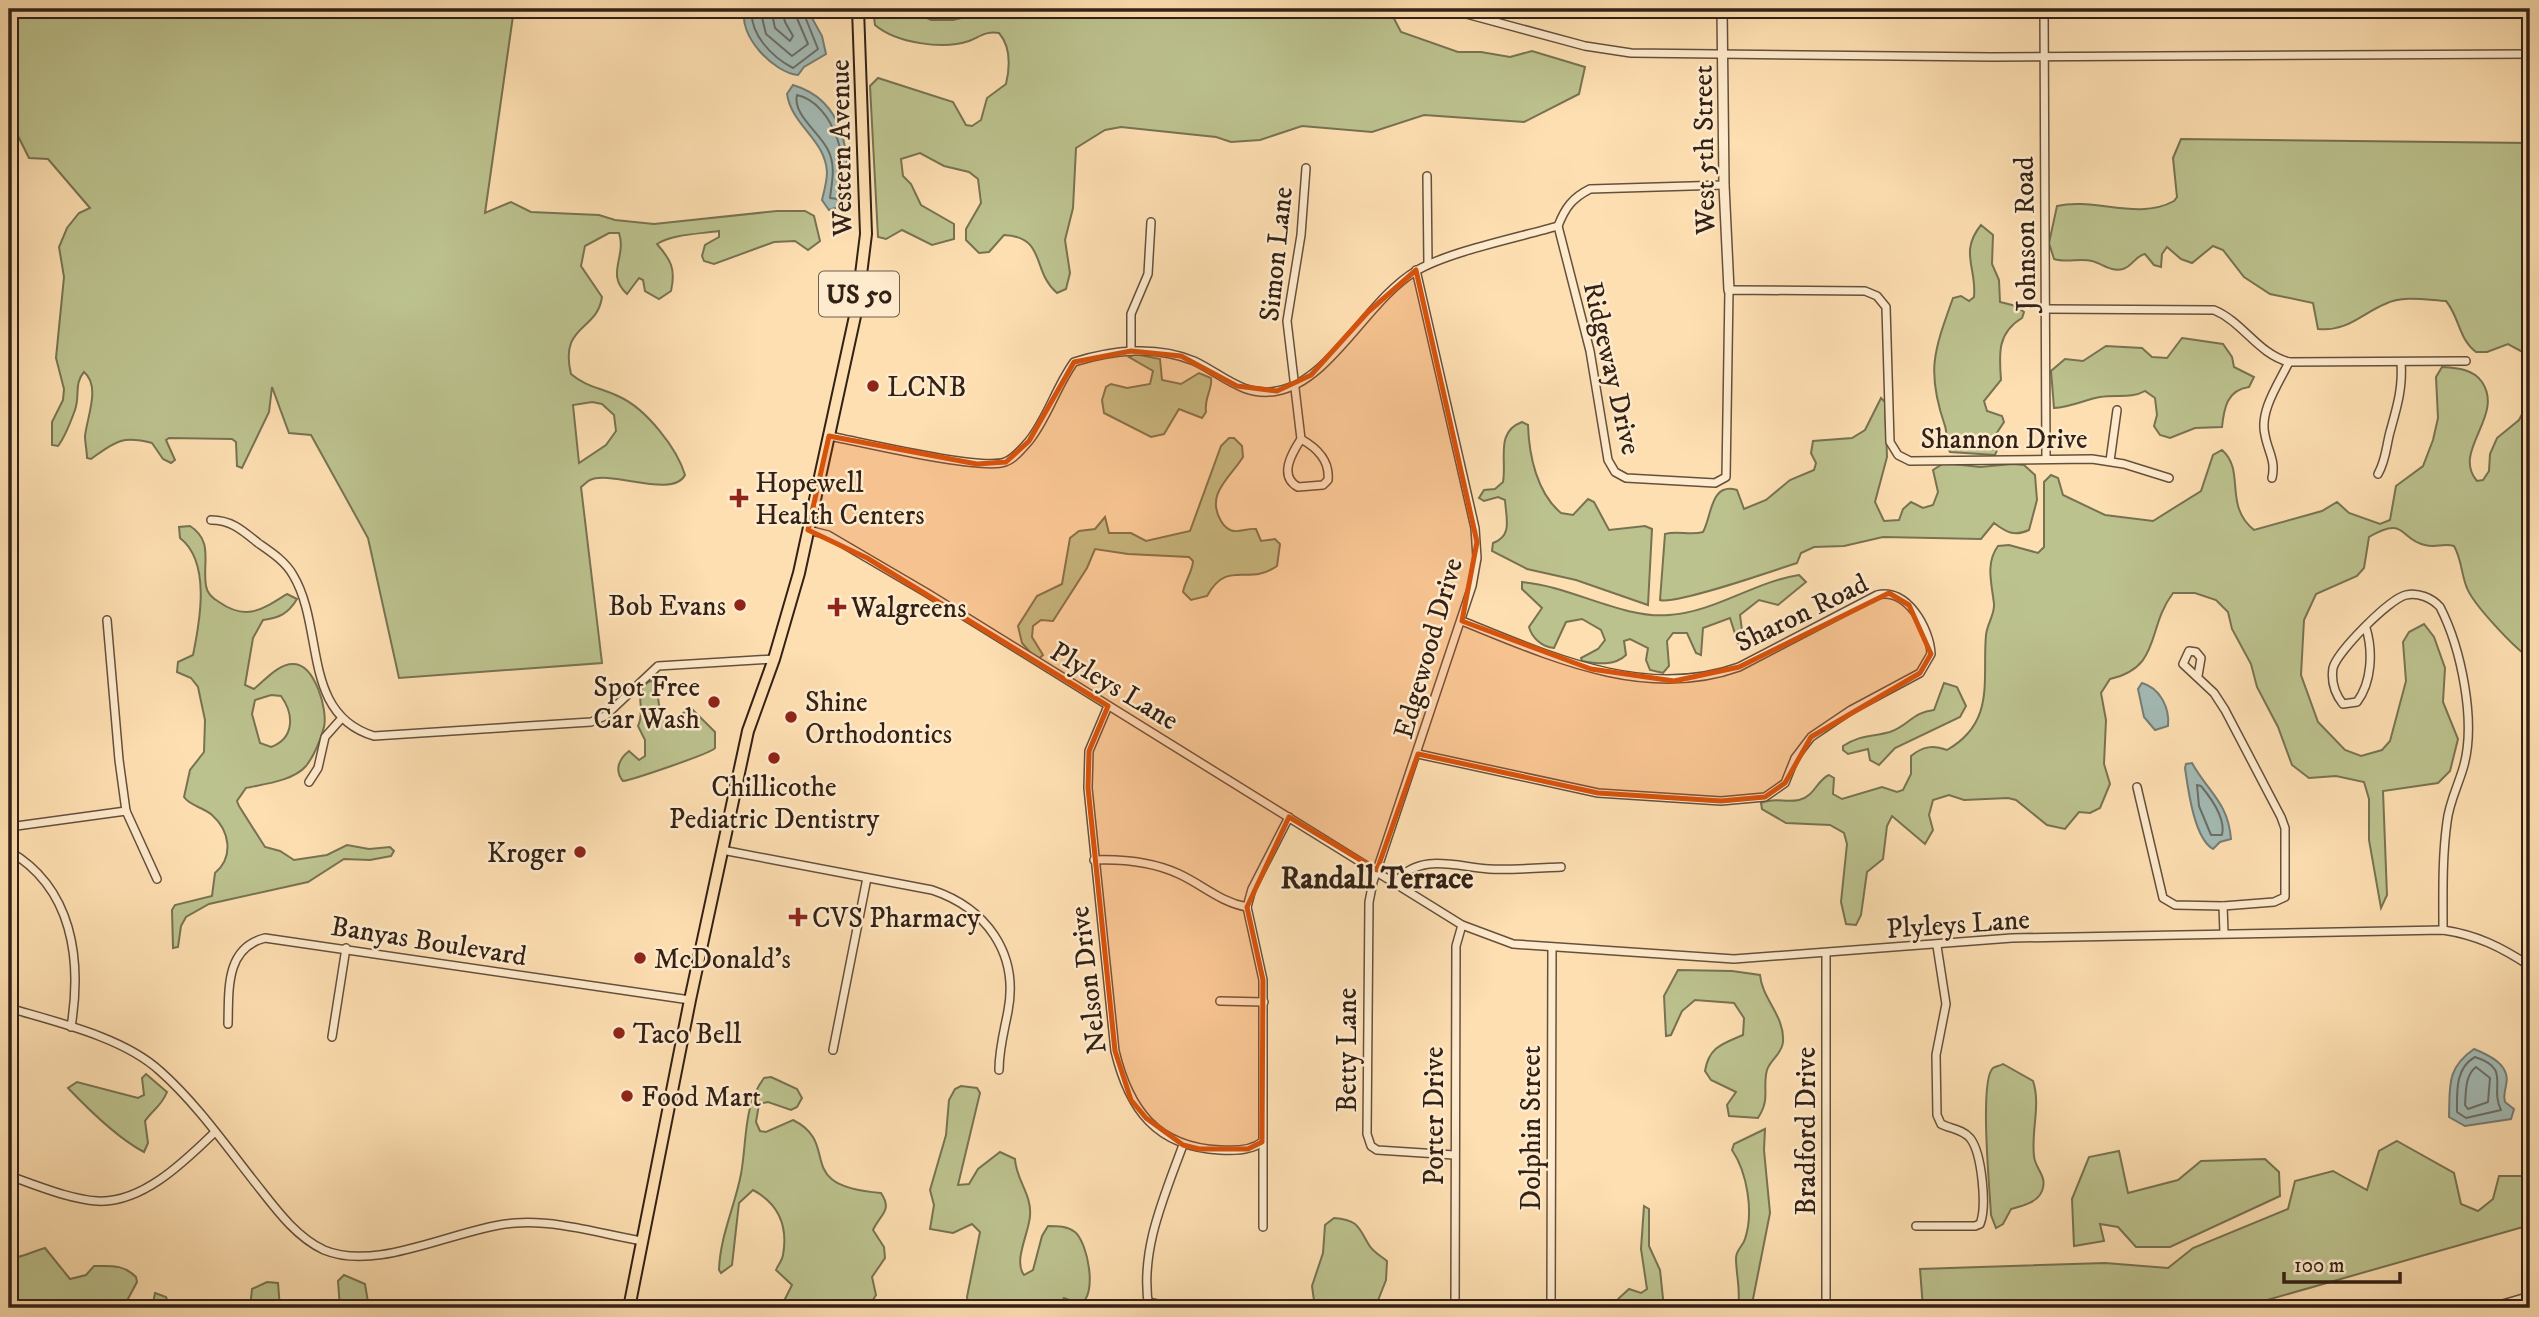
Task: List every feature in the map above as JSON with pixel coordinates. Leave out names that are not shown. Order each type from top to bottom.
[{"type":"main road","name":"Western Avenue","points":[[629,1308],[690,1000],[748,731],[774,659],[808,530],[864,265],[866,197],[858,9]]},
{"type":"street","points":[[1448,9],[1585,46],[1631,53],[2044,56],[2530,54]]},
{"type":"street","name":"West 5th Street","points":[[1722,9],[1724,185],[1729,290]]},
{"type":"street","name":"Johnson Road","points":[[2044,9],[2046,458]]},
{"type":"street","name":"Simon Lane","points":[[1301,439],[1287,321],[1301,235],[1306,168]]},
{"type":"street","points":[[1427,176],[1429,264]]},
{"type":"street","points":[[829,436],[977,464],[1006,462],[1029,441],[1042,421],[1062,378],[1074,362],[1132,351],[1181,356],[1250,391],[1277,391],[1294,386],[1328,359],[1368,312],[1416,270],[1558,226],[1576,196],[1590,189],[1724,185]]},
{"type":"street","points":[[1132,351],[1131,314],[1148,274],[1151,222]]},
{"type":"street","name":"Ridgeway Drive","points":[[1558,226],[1590,351],[1608,460],[1615,472],[1626,478],[1715,483],[1726,477],[1729,290]]},
{"type":"street","name":"Edgewood Drive","points":[[1377,870],[1462,621],[1475,572],[1477,542],[1416,270]]},
{"type":"street","name":"Shannon Drive","points":[[1729,290],[1850,290],[1877,296],[1886,307],[1890,442],[1898,455],[1910,461],[2046,458],[2110,461],[2169,478]]},
{"type":"street","points":[[2047,309],[2214,310],[2226,316],[2277,359],[2289,362],[2466,361]]},
{"type":"street","points":[[2272,478],[2274,457],[2264,435],[2264,419],[2289,362]]},
{"type":"street","points":[[2378,474],[2386,460],[2389,434],[2399,407],[2401,362]]},
{"type":"street","points":[[2110,461],[2117,410]]},
{"type":"street","points":[[1301,439],[1321,454],[1328,466],[1328,480],[1323,485],[1298,487],[1289,479],[1289,463],[1301,439]]},
{"type":"street","points":[[211,520],[225,520],[236,526],[280,559],[294,577],[323,684],[341,719],[363,732],[386,737],[591,722],[605,716],[658,666],[774,659]]},
{"type":"street","name":"Plyleys Lane","points":[[808,530],[828,536],[927,593],[1462,925],[1513,944],[1734,960],[2012,938],[2442,930],[2485,939],[2530,966]]},
{"type":"street","name":"Sharon Road","points":[[1418,754],[1598,793],[1721,801],[1765,797],[1785,783],[1795,758],[1811,737],[1851,710],[1920,673],[1931,654],[1928,637],[1909,605],[1904,598],[1889,593],[1877,595],[1739,667],[1718,674],[1674,681],[1591,669],[1462,621]]},
{"type":"street","points":[[2366,628],[2371,643],[2366,684],[2357,702],[2343,704],[2335,689],[2333,670],[2337,658],[2366,628],[2402,596],[2410,594],[2430,599],[2444,614],[2460,669],[2467,698],[2469,732],[2465,764],[2447,819],[2442,930]]},
{"type":"street","points":[[107,620],[126,811],[157,879]]},
{"type":"street","points":[[2137,787],[2163,898],[2175,905],[2224,905],[2274,902],[2285,897],[2285,828],[2225,710],[2198,677]]},
{"type":"street","name":"Nelson Drive","points":[[1108,706],[1094,734],[1087,768],[1115,1051],[1122,1080],[1131,1100],[1146,1118],[1161,1133],[1183,1145],[1229,1151],[1256,1147],[1262,1142]]},
{"type":"street","points":[[309,782],[318,768],[324,737],[341,719]]},
{"type":"street","points":[[9,827],[126,811]]},
{"type":"street","points":[[1263,1227],[1263,980],[1247,907],[1252,889],[1289,817]]},
{"type":"street","points":[[722,850],[948,895],[980,916],[993,932],[1004,958],[1009,994],[999,1052],[999,1070]]},
{"type":"street","points":[[9,851],[37,872],[53,891],[66,916],[76,978],[71,1027]]},
{"type":"street","points":[[1094,860],[1138,862],[1162,868],[1180,874],[1227,903],[1247,907]]},
{"type":"street","points":[[1396,882],[1412,869],[1437,863],[1490,869],[1561,867]]},
{"type":"street","name":"Betty Lane","points":[[1377,870],[1368,926],[1368,1140],[1377,1150],[1454,1155]]},
{"type":"street","points":[[832,1050],[867,878]]},
{"type":"street","points":[[2224,905],[2224,933]]},
{"type":"street","name":"Porter Drive","points":[[1455,1308],[1456,946],[1462,925]]},
{"type":"street","name":"Banyas Boulevard","points":[[228,1024],[230,975],[237,955],[249,944],[265,938],[690,1000]]},
{"type":"street","points":[[1916,1226],[1975,1226],[1980,1224],[1983,1217],[1982,1189],[1971,1139],[1964,1132],[1941,1124],[1937,1115],[1936,1055],[1946,1004],[1937,946]]},
{"type":"street","points":[[332,1037],[346,948]]},
{"type":"street","name":"Dolphin Street","points":[[1551,1308],[1552,948]]},
{"type":"street","name":"Bradford Drive","points":[[1826,953],[1826,1308]]},
{"type":"street","points":[[1220,1001],[1264,1002]]},
{"type":"street","points":[[9,1008],[71,1027],[119,1047],[158,1069],[215,1132],[291,1226],[316,1245],[333,1252],[355,1257],[381,1255],[471,1229],[520,1223],[538,1223],[642,1241]]},
{"type":"street","points":[[9,1177],[89,1200],[117,1200],[155,1182],[215,1132]]},
{"type":"street","points":[[1176,1308],[1149,1305],[1149,1251],[1157,1217],[1183,1145]]},
{"type":"street","points":[[2489,1308],[2502,1307],[2530,1296]]},
{"type":"highlighted area","points":[[1416,270],[1477,542],[1462,621],[1591,669],[1674,681],[1739,667],[1889,593],[1909,605],[1931,654],[1920,673],[1811,737],[1785,783],[1765,797],[1721,801],[1598,793],[1418,754],[1377,870],[1289,817],[1247,907],[1263,980],[1262,1142],[1248,1149],[1199,1149],[1183,1145],[1146,1118],[1131,1100],[1115,1051],[1088,788],[1089,751],[1108,706],[867,558],[808,530],[829,436],[977,464],[1006,462],[1029,441],[1074,362],[1131,351],[1181,356],[1237,386],[1277,391],[1311,375],[1368,312]]},
{"type":"green space","points":[[9,9],[514,9],[485,213],[511,202],[531,212],[599,215],[615,220],[654,224],[777,211],[805,211],[814,216],[820,241],[808,250],[795,241],[774,242],[714,264],[704,261],[702,256],[705,245],[719,237],[719,231],[678,236],[663,241],[657,244],[671,265],[673,277],[671,291],[659,299],[645,291],[643,280],[639,278],[627,294],[621,287],[617,272],[621,250],[619,233],[609,233],[585,246],[581,266],[602,297],[599,308],[574,337],[570,346],[571,374],[588,385],[620,397],[640,410],[668,442],[685,475],[678,482],[668,484],[600,478],[581,487],[602,663],[399,678],[368,538],[311,435],[289,433],[272,387],[269,412],[242,468],[237,466],[236,442],[232,439],[169,438],[166,440],[175,460],[171,463],[163,459],[152,443],[133,440],[119,442],[91,459],[87,458],[85,436],[92,402],[92,385],[84,372],[79,381],[76,405],[68,429],[58,446],[52,445],[52,422],[63,400],[64,389],[56,358],[64,277],[59,247],[67,228],[79,213],[90,208],[48,159],[29,158],[9,118]],"holes":[[[592,402],[602,404],[614,415],[616,431],[606,445],[579,463],[573,405]]]},
{"type":"green space","points":[[873,9],[908,9],[931,20],[953,20],[999,9],[1389,9],[1401,32],[1458,52],[1481,52],[1510,57],[1532,51],[1585,67],[1579,94],[1524,122],[1424,115],[1372,132],[1302,126],[1260,140],[1231,142],[1216,137],[1121,127],[1105,130],[1076,148],[1073,208],[1065,240],[1070,273],[1066,289],[1057,293],[1049,284],[1033,248],[1027,242],[1018,237],[1004,235],[989,252],[979,253],[966,240],[966,229],[981,203],[978,179],[969,172],[944,166],[920,153],[901,159],[903,176],[911,184],[921,205],[954,224],[954,239],[932,245],[902,230],[886,239],[878,237],[870,86],[878,78],[953,102],[966,125],[972,126],[981,120],[987,98],[1006,84],[1009,64],[1006,44],[999,33],[987,33],[958,44],[920,43],[895,36],[875,25]]},
{"type":"green space","points":[[2181,139],[2530,143],[2530,356],[2508,344],[2487,352],[2476,352],[2466,341],[2446,301],[2392,301],[2346,325],[2318,329],[2313,303],[2270,294],[2244,277],[2223,250],[2213,246],[2192,263],[2181,259],[2167,247],[2162,254],[2161,267],[2154,265],[2145,254],[2119,270],[2092,261],[2054,259],[2049,243],[2057,206],[2086,204],[2146,209],[2174,201],[2177,197],[2173,158]]},
{"type":"green space","points":[[1981,225],[1993,235],[1992,264],[1999,280],[2000,302],[2016,306],[2024,312],[2022,318],[2004,337],[2000,353],[2001,380],[1984,401],[1987,411],[2002,416],[2004,422],[1992,440],[1997,450],[1995,455],[1950,452],[1934,375],[1937,347],[1953,298],[1961,296],[1969,301],[1974,297],[1970,252]]},
{"type":"green space","points":[[2182,338],[2223,344],[2232,357],[2234,367],[2254,377],[2249,387],[2231,396],[2222,427],[2195,428],[2170,438],[2160,435],[2154,426],[2157,415],[2155,398],[2145,391],[2129,396],[2100,397],[2054,408],[2051,371],[2065,359],[2083,361],[2106,346],[2142,348],[2152,357],[2167,358]]},
{"type":"green space","points":[[1135,354],[1160,359],[1162,380],[1181,384],[1199,373],[1211,378],[1206,412],[1202,418],[1179,409],[1164,434],[1151,437],[1104,413],[1102,400],[1106,387],[1111,384],[1127,388],[1150,384],[1153,371],[1129,357]]},
{"type":"green space","points":[[2442,367],[2474,374],[2482,382],[2487,395],[2484,420],[2470,458],[2471,470],[2477,481],[2483,480],[2489,471],[2490,454],[2497,438],[2519,420],[2530,399],[2530,658],[2495,626],[2477,604],[2465,583],[2454,546],[2425,545],[2397,529],[2381,531],[2369,537],[2364,568],[2357,576],[2316,594],[2304,620],[2301,675],[2318,722],[2345,750],[2361,756],[2382,750],[2390,741],[2406,681],[2403,642],[2409,632],[2424,624],[2434,637],[2445,668],[2443,702],[2458,739],[2450,771],[2438,783],[2383,791],[2387,895],[2381,908],[2369,840],[2369,799],[2364,782],[2336,776],[2309,778],[2292,765],[2278,727],[2257,687],[2251,664],[2232,629],[2228,612],[2216,600],[2195,593],[2173,593],[2159,620],[2146,656],[2138,666],[2110,679],[2101,693],[2106,720],[2104,764],[2110,784],[2100,808],[2090,813],[2079,812],[2065,829],[2047,825],[2016,800],[1964,800],[1949,795],[1933,800],[1929,815],[1933,830],[1925,844],[1892,816],[1887,826],[1883,859],[1867,872],[1861,915],[1856,925],[1846,924],[1841,902],[1847,844],[1844,833],[1830,825],[1786,823],[1762,809],[1761,803],[1804,798],[1829,775],[1834,778],[1833,794],[1842,799],[1882,787],[1897,792],[1903,790],[1911,774],[1911,756],[1928,747],[1947,750],[1963,739],[1980,713],[1983,699],[1986,635],[1994,608],[1990,574],[1994,553],[1998,546],[2009,545],[2038,553],[2044,547],[2044,482],[2051,475],[2058,478],[2063,495],[2105,515],[2153,521],[2201,491],[2213,455],[2222,450],[2233,468],[2239,510],[2254,530],[2322,511],[2337,502],[2349,513],[2380,524],[2390,520],[2396,486],[2423,466],[2438,418],[2436,377]]},
{"type":"green space","points":[[1881,398],[1885,402],[1887,457],[1875,502],[1884,521],[1899,520],[1903,509],[1911,502],[1923,508],[1933,505],[1938,492],[1933,470],[1944,463],[1980,467],[2013,464],[2024,465],[2035,475],[2037,500],[2029,530],[2010,532],[1994,523],[1981,539],[1883,537],[1844,546],[1814,547],[1801,553],[1797,563],[1705,592],[1660,600],[1665,534],[1703,532],[1713,502],[1722,491],[1737,490],[1744,509],[1766,500],[1790,480],[1814,470],[1816,463],[1811,453],[1813,441],[1852,438],[1865,430]]},
{"type":"green space","points":[[1522,422],[1528,425],[1530,449],[1540,485],[1561,513],[1573,515],[1588,499],[1594,502],[1609,530],[1645,526],[1652,529],[1648,605],[1576,580],[1527,569],[1492,551],[1493,543],[1506,531],[1505,500],[1498,497],[1484,501],[1479,498],[1484,490],[1495,489],[1503,482],[1505,439],[1508,432]]},
{"type":"green space","points":[[1229,438],[1234,438],[1242,446],[1243,457],[1221,487],[1216,503],[1217,511],[1222,523],[1230,530],[1256,529],[1261,541],[1275,539],[1280,544],[1277,566],[1267,572],[1223,578],[1207,596],[1191,600],[1183,592],[1193,564],[1189,557],[1128,554],[1095,549],[1087,568],[1053,621],[1041,620],[1033,626],[1032,637],[1043,655],[1037,660],[1022,643],[1018,626],[1037,596],[1062,584],[1070,538],[1079,531],[1095,529],[1105,517],[1109,533],[1131,533],[1146,541],[1190,531],[1221,446]]},
{"type":"green space","points":[[190,526],[202,539],[206,553],[207,589],[219,602],[229,608],[246,612],[262,609],[287,594],[297,599],[283,614],[263,620],[253,638],[245,685],[254,689],[283,666],[301,666],[314,680],[322,700],[324,727],[306,766],[294,775],[278,781],[246,788],[237,801],[265,847],[280,851],[294,860],[327,855],[347,845],[369,849],[390,847],[394,851],[391,856],[370,860],[344,859],[308,882],[209,904],[186,917],[181,926],[178,947],[173,948],[172,910],[175,905],[212,896],[215,873],[221,867],[227,852],[226,836],[218,821],[184,797],[190,770],[204,752],[205,720],[198,687],[191,678],[177,672],[178,662],[193,655],[201,593],[196,562],[190,549],[180,538],[179,527]],"holes":[[[271,695],[281,696],[288,710],[290,725],[285,738],[271,747],[260,743],[252,714],[255,700]]]},
{"type":"green space","points":[[1799,575],[1806,582],[1778,605],[1759,600],[1740,615],[1744,646],[1738,643],[1730,618],[1703,628],[1701,655],[1696,653],[1687,633],[1673,633],[1667,641],[1669,666],[1663,673],[1650,670],[1646,660],[1648,648],[1630,639],[1624,641],[1626,655],[1622,659],[1611,663],[1582,661],[1581,658],[1598,649],[1605,640],[1601,630],[1582,619],[1566,622],[1554,648],[1542,644],[1532,635],[1529,627],[1542,608],[1522,589],[1522,582],[1540,585],[1633,612],[1669,615],[1686,613]]},
{"type":"green space","points":[[650,681],[656,682],[659,705],[665,719],[673,722],[690,707],[715,732],[715,748],[623,781],[618,769],[626,754],[629,751],[639,760],[645,756],[645,740],[638,726],[640,695],[644,685]]},
{"type":"green space","points":[[1944,683],[1957,687],[1966,706],[1960,717],[1895,748],[1879,765],[1870,760],[1868,749],[1848,754],[1843,750],[1843,746],[1856,739],[1890,732],[1921,713],[1934,710]]},
{"type":"green space","points":[[1678,970],[1732,971],[1760,975],[1765,992],[1781,1024],[1783,1042],[1767,1070],[1764,1105],[1758,1118],[1729,1116],[1727,1105],[1736,1092],[1711,1080],[1705,1071],[1713,1051],[1743,1035],[1744,1018],[1734,1003],[1695,1000],[1682,1011],[1671,1035],[1666,1036],[1664,996]]},
{"type":"green space","points":[[2003,1064],[2033,1081],[2036,1099],[2034,1156],[2043,1186],[2037,1198],[2011,1209],[2003,1224],[1996,1228],[1991,1215],[1986,1114],[1989,1077],[1993,1068]]},
{"type":"green space","points":[[146,1074],[167,1092],[145,1121],[148,1143],[144,1152],[114,1131],[68,1088],[77,1082],[138,1098],[144,1095],[142,1078]]},
{"type":"green space","points":[[771,1077],[797,1089],[802,1098],[797,1107],[791,1110],[768,1102],[759,1104],[756,1122],[760,1131],[766,1132],[793,1120],[807,1130],[815,1141],[826,1173],[836,1182],[853,1189],[881,1193],[884,1199],[886,1208],[873,1230],[884,1247],[885,1258],[872,1277],[876,1295],[868,1308],[788,1308],[784,1301],[792,1285],[776,1270],[783,1255],[783,1226],[775,1209],[753,1190],[739,1203],[732,1265],[721,1273],[719,1270],[722,1245],[741,1174],[752,1100],[764,1078]]},
{"type":"green space","points":[[961,1086],[977,1088],[980,1093],[958,1185],[969,1184],[978,1169],[1000,1152],[1015,1159],[1030,1208],[1021,1269],[1024,1275],[1033,1270],[1042,1236],[1048,1226],[1072,1230],[1084,1247],[1089,1269],[1089,1291],[1080,1304],[1064,1298],[1058,1308],[969,1308],[967,1297],[980,1232],[972,1224],[953,1233],[930,1229],[934,1205],[930,1190],[946,1135],[949,1100],[955,1089]]},
{"type":"green space","points":[[1765,1129],[1764,1150],[1770,1213],[1753,1299],[1756,1308],[1735,1308],[1738,1307],[1739,1295],[1736,1255],[1748,1228],[1749,1205],[1742,1169],[1732,1150],[1734,1144]]},
{"type":"green space","points":[[2397,1141],[2454,1173],[2461,1204],[2478,1211],[2493,1199],[2499,1176],[2525,1176],[2530,1225],[2239,1308],[1923,1308],[1920,1269],[2105,1263],[2168,1268],[2193,1248],[2288,1209],[2295,1181],[2333,1171],[2367,1190],[2379,1151]]},
{"type":"green space","points":[[2119,1151],[2128,1193],[2178,1180],[2201,1161],[2265,1159],[2279,1172],[2280,1196],[2170,1247],[2136,1247],[2118,1227],[2100,1224],[2104,1241],[2074,1246],[2072,1199],[2089,1157]]},
{"type":"green space","points":[[1644,1206],[1649,1209],[1649,1246],[1660,1270],[1664,1308],[1614,1308],[1618,1299],[1629,1289],[1641,1293],[1647,1289],[1641,1249]]},
{"type":"green space","points":[[1334,1218],[1357,1226],[1375,1252],[1387,1261],[1386,1280],[1375,1308],[1315,1308],[1312,1286],[1323,1253],[1325,1225]]},
{"type":"green space","points":[[45,1248],[70,1279],[86,1275],[94,1266],[116,1267],[131,1273],[137,1282],[123,1308],[9,1308],[9,1258]]},
{"type":"green space","points":[[344,1275],[365,1284],[369,1308],[340,1308],[338,1281]]},
{"type":"green space","points":[[267,1282],[278,1283],[280,1308],[250,1308],[252,1289]]},
{"type":"green space","points":[[155,1293],[166,1297],[170,1308],[152,1308]]},
{"type":"water","points":[[745,9],[807,9],[822,36],[826,54],[804,67],[798,75],[778,68],[752,41],[744,19]]},
{"type":"water","points":[[793,85],[811,93],[825,104],[835,117],[845,149],[847,204],[829,210],[822,200],[827,175],[825,160],[790,105],[787,94]]},
{"type":"water","points":[[2142,683],[2159,694],[2167,712],[2168,726],[2155,730],[2144,717],[2138,689]]},
{"type":"water","points":[[2192,763],[2222,806],[2229,826],[2231,839],[2220,842],[2213,849],[2201,835],[2193,812],[2185,768],[2186,764]]},
{"type":"water","points":[[2474,1049],[2502,1066],[2507,1078],[2505,1102],[2514,1109],[2511,1119],[2465,1126],[2449,1117],[2451,1079],[2458,1063]]},
{"type":"place","name":"LCNB","points":[[873,386]]},
{"type":"place","name":"Hopewell Health Centers","points":[[739,498]]},
{"type":"place","name":"Bob Evans","points":[[740,605]]},
{"type":"place","name":"Walgreens","points":[[837,607]]},
{"type":"place","name":"Spot Free Car Wash","points":[[714,702]]},
{"type":"place","name":"Shine Orthodontics","points":[[791,717]]},
{"type":"place","name":"Chillicothe Pediatric Dentistry","points":[[774,758]]},
{"type":"place","name":"Kroger","points":[[580,852]]},
{"type":"place","name":"CVS Pharmacy","points":[[798,917]]},
{"type":"place","name":"McDonald's","points":[[640,958]]},
{"type":"place","name":"Taco Bell","points":[[619,1033]]},
{"type":"place","name":"Food Mart","points":[[627,1096]]},
{"type":"district","name":"Randall Terrace","points":[[1377,878]]}]
